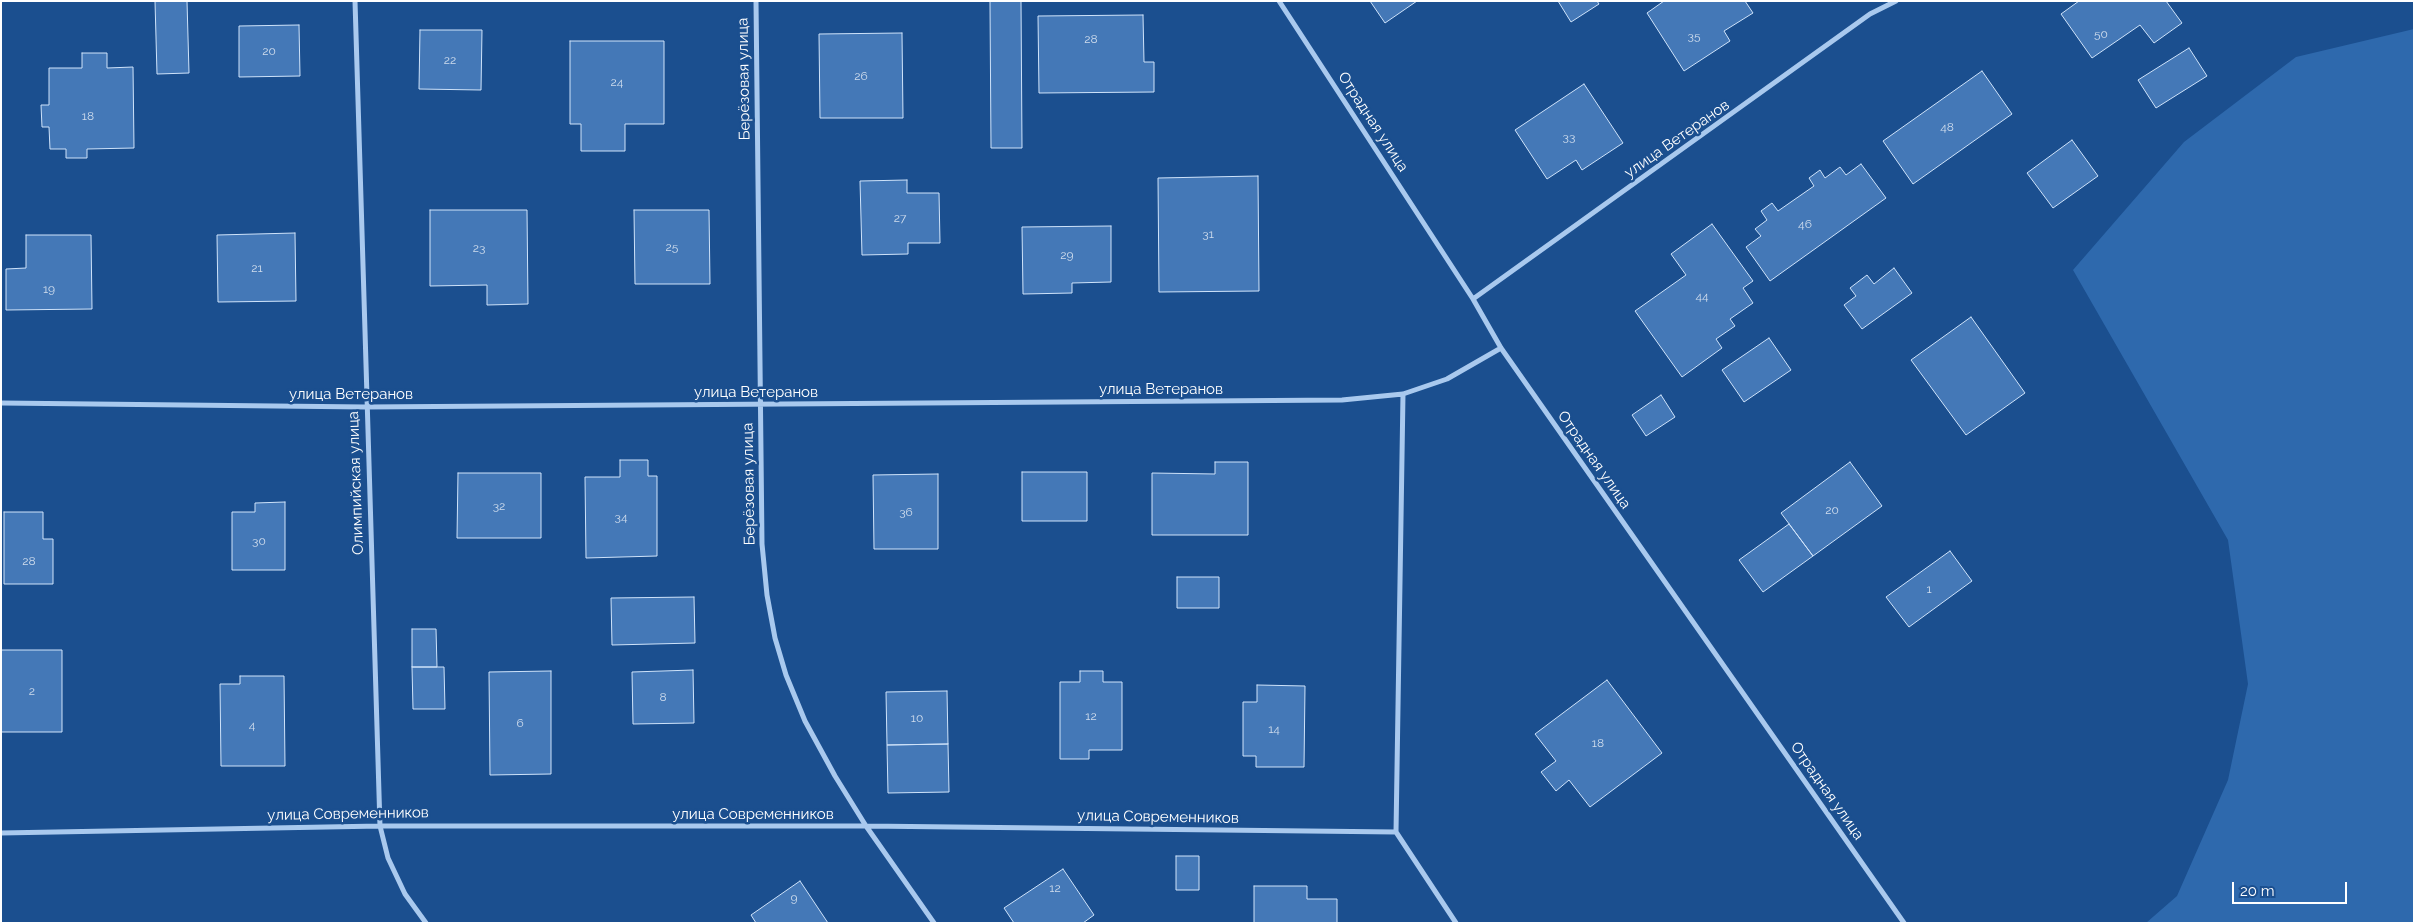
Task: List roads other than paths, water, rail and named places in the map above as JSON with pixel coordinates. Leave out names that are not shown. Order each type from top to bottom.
[{"type":"street","name":"Олимпийская улица","points":[[355,1],[380,826],[388,858],[405,894],[426,923]]},
{"type":"street","name":"Берёзовая улица","points":[[756,1],[762,544],[774,638],[786,675],[805,721],[866,826],[934,923]]},
{"type":"street","name":"Отрадная улица","points":[[1280,1],[1473,299],[1501,348],[1904,923]]},
{"type":"street","name":"улица Ветеранов","points":[[1473,299],[1870,14],[1896,1]]},
{"type":"street","name":"улица Ветеранов","points":[[1,403],[366,407],[1342,400],[1403,394],[1446,379],[1501,348]]},
{"type":"street","points":[[1403,394],[1396,832],[1456,923]]},
{"type":"street","name":"улица Современников","points":[[1,834],[380,826],[866,826],[1396,832]]}]
